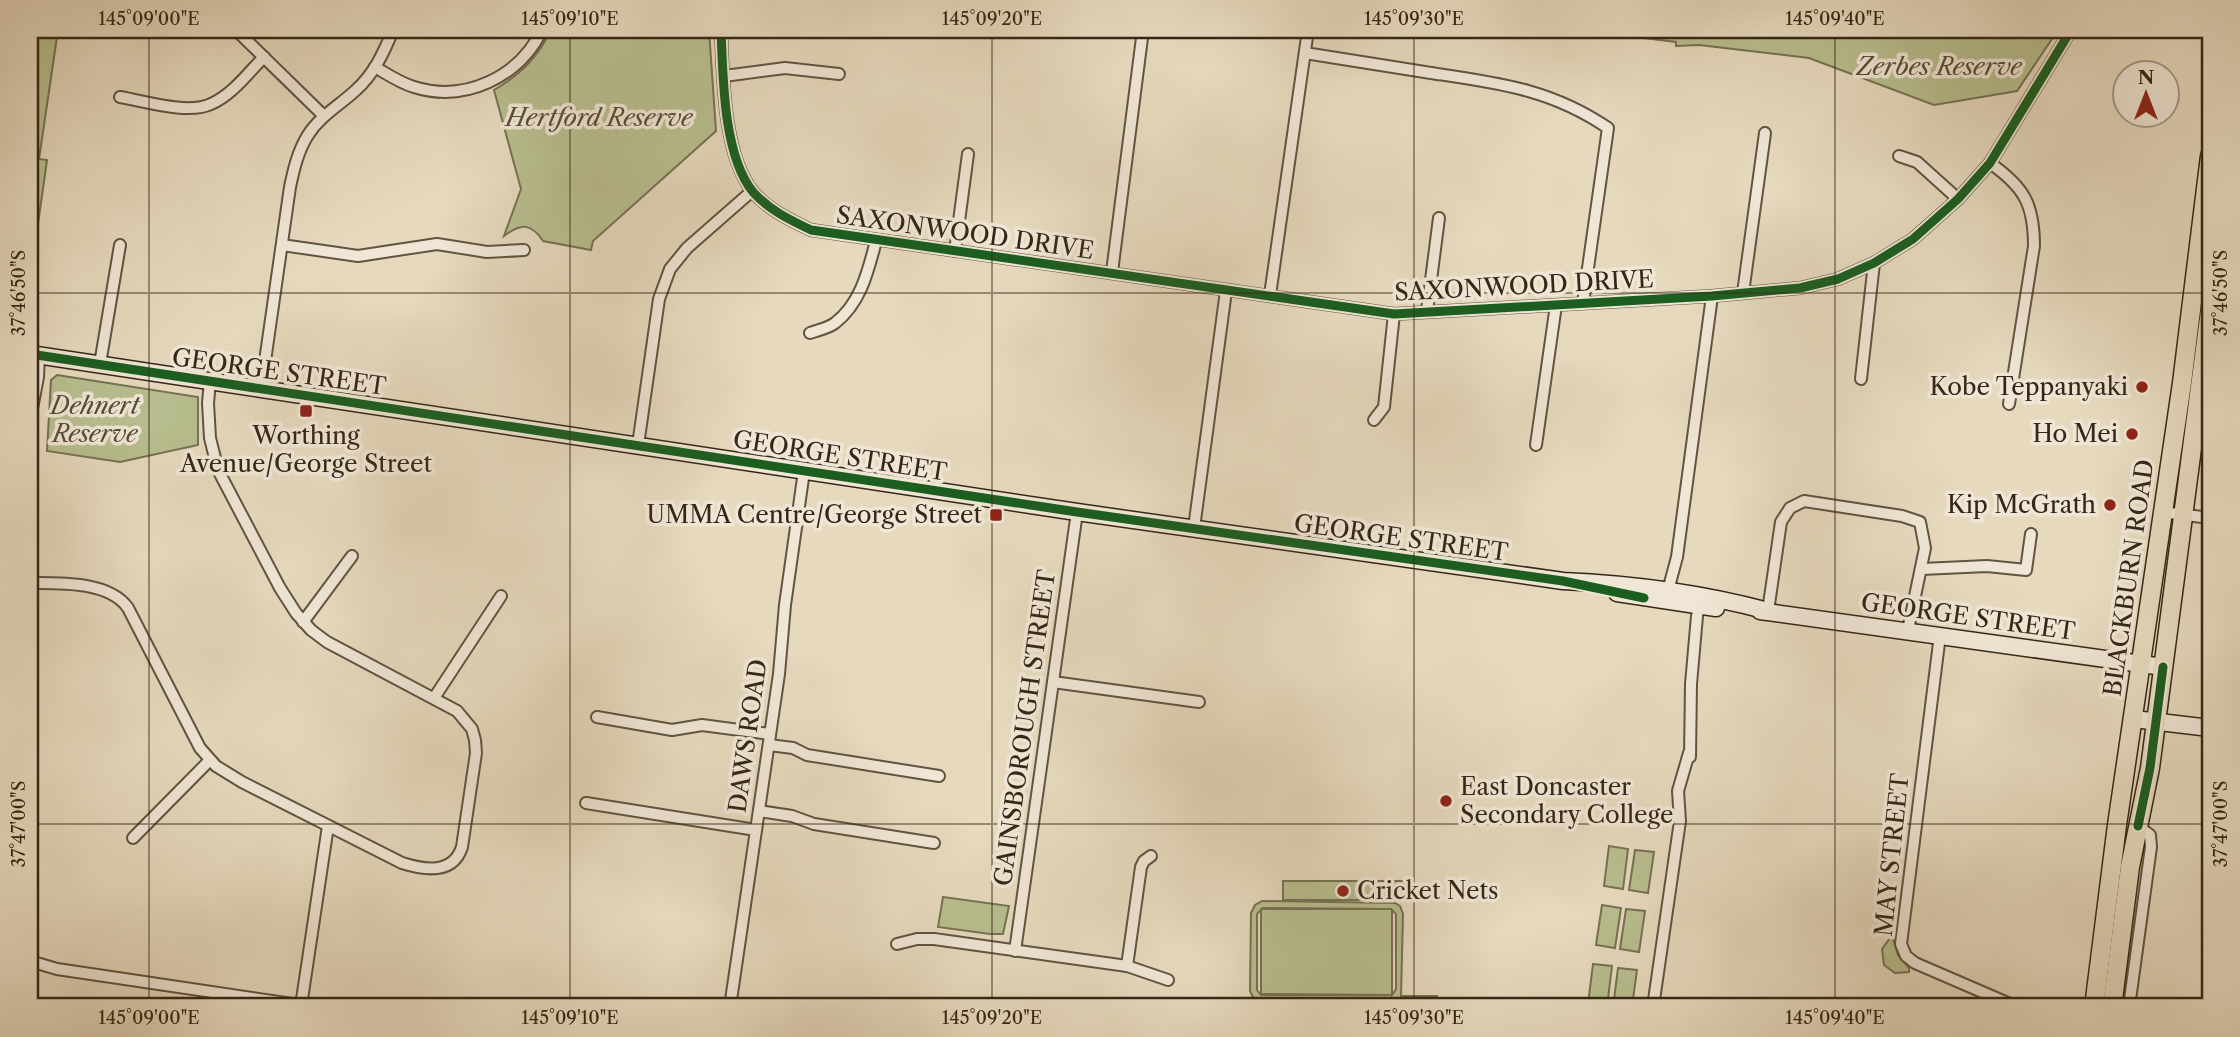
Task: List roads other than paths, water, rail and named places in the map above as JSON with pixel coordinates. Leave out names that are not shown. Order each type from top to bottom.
[{"type":"main road","name":"BLACKBURN ROAD","points":[[2094,1007],[2162,512],[2205,239],[2210,156]]},
{"type":"main road","name":"BLACKBURN ROAD","points":[[2112,1007],[2130,867],[2150,768],[2210,311]]},
{"type":"main road","points":[[2188,338],[2207,339]]},
{"type":"main road","name":"GEORGE STREET","points":[[34,355],[1077,512],[1563,581],[1608,592],[1672,595],[1702,603],[2163,667]]},
{"type":"main road","points":[[2134,719],[2210,728]]},
{"type":"street","points":[[236,30],[324,116]]},
{"type":"street","points":[[261,389],[290,187],[298,155],[309,134],[324,116],[357,89],[375,67],[393,30]]},
{"type":"street","points":[[375,67],[415,88],[449,91],[479,88],[515,65],[530,49],[542,30]]},
{"type":"street","points":[[638,445],[659,299],[670,269],[687,248],[752,191],[731,144],[721,30]]},
{"type":"street","points":[[1112,272],[1143,30]]},
{"type":"street","points":[[1270,295],[1308,30]]},
{"type":"street","name":"SAXONWOOD DRIVE","points":[[752,191],[774,212],[811,230],[1394,314],[1712,296],[1813,285],[1838,279],[1874,263],[1913,239],[1958,199],[1990,163],[2071,30]]},
{"type":"street","points":[[1305,53],[1511,85],[1558,100],[1585,112],[1608,128],[1583,303]]},
{"type":"street","points":[[120,97],[183,108],[210,105],[231,90],[264,57]]},
{"type":"street","points":[[724,76],[785,68],[839,74]]},
{"type":"street","points":[[1743,293],[1765,133]]},
{"type":"street","points":[[955,251],[968,154]]},
{"type":"street","points":[[1899,156],[1917,162],[1958,199]]},
{"type":"street","points":[[1990,163],[2011,178],[2026,199],[2034,223],[2034,246],[2009,404]]},
{"type":"street","points":[[1427,312],[1439,218]]},
{"type":"street","points":[[810,333],[834,324],[853,305],[867,275],[876,241]]},
{"type":"street","points":[[100,365],[120,244]]},
{"type":"street","points":[[282,244],[358,256],[437,244],[487,252],[524,250]]},
{"type":"street","points":[[1861,379],[1874,263]]},
{"type":"street","points":[[1194,528],[1226,291]]},
{"type":"street","points":[[1672,595],[1671,573],[1677,557],[1712,296]]},
{"type":"street","points":[[1536,445],[1556,305]]},
{"type":"street","points":[[1374,420],[1384,407],[1394,314]]},
{"type":"street","points":[[30,428],[38,377],[34,355]]},
{"type":"street","points":[[30,576],[55,583],[108,591],[124,602],[195,740],[210,760],[242,782],[384,855],[412,866],[439,869],[450,865],[458,857],[464,836],[476,752],[469,724],[461,714],[434,698],[327,642],[303,621],[280,588],[223,481],[212,449],[210,417],[214,382]]},
{"type":"street","points":[[30,405],[31,414]]},
{"type":"street","name":"DAWS ROAD","points":[[730,1007],[779,674],[785,605],[804,471]]},
{"type":"street","points":[[1768,611],[1781,522],[1790,508],[1804,501],[1902,516],[1920,522],[1925,548],[1908,631]]},
{"type":"street","name":"GAINSBOROUGH STREET","points":[[1015,951],[1077,512]]},
{"type":"street","points":[[2162,512],[2210,518]]},
{"type":"street","points":[[1922,569],[1987,566],[2026,570],[2031,534]]},
{"type":"street","points":[[303,621],[352,556]]},
{"type":"street","points":[[30,583],[55,583]]},
{"type":"street","points":[[434,698],[500,596]]},
{"type":"street","points":[[1653,1007],[1680,821],[1678,791],[1689,753],[1691,684],[1695,648],[1702,626],[1702,603]]},
{"type":"street","name":"MAY STREET","points":[[1940,635],[1901,944],[1913,962],[2017,1007]]},
{"type":"street","points":[[1053,682],[1199,702]]},
{"type":"street","points":[[597,717],[672,730],[702,725],[769,739],[807,755],[939,776]]},
{"type":"street","points":[[133,838],[210,760]]},
{"type":"street","points":[[586,803],[756,830]]},
{"type":"street","points":[[759,811],[792,816],[814,824],[934,843]]},
{"type":"street","points":[[30,961],[57,969],[307,1006],[328,826]]},
{"type":"street","points":[[2129,1007],[2151,847],[2150,835],[2138,826]]},
{"type":"street","points":[[1127,966],[1141,867],[1151,856]]},
{"type":"street","points":[[897,944],[929,939],[1127,966],[1168,980]]},
{"type":"street","points":[[30,969],[57,969]]},
{"type":"place","name":"Kobe Teppanyaki","points":[[2142,387]]},
{"type":"place","name":"Worthing Avenue/George Street","points":[[306,411]]},
{"type":"place","name":"Ho Mei","points":[[2132,434]]},
{"type":"place","name":"Kip McGrath","points":[[2110,505]]},
{"type":"place","name":"UMMA Centre/George Street","points":[[996,515]]},
{"type":"place","name":"East Doncaster Secondary College","points":[[1446,801]]},
{"type":"place","name":"Cricket Nets","points":[[1343,891]]},
{"type":"park label","name":"Zerbes Reserve","points":[[1939,67]]},
{"type":"park label","name":"Hertford Reserve","points":[[599,118]]},
{"type":"park label","name":"Dehnert Reserve","points":[[95,420]]}]
